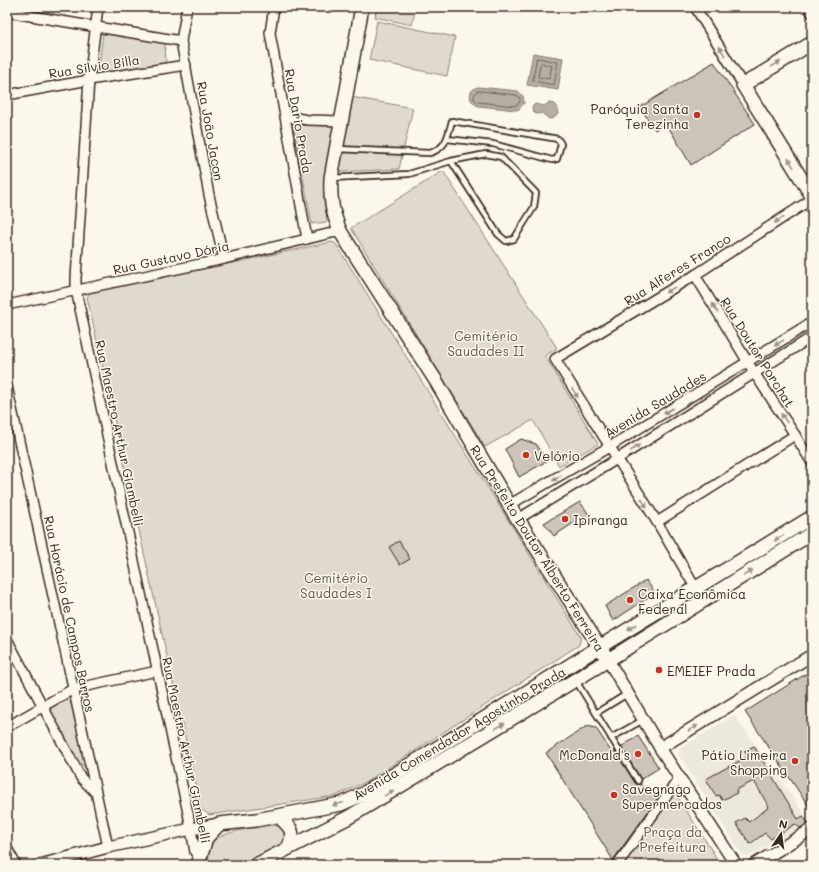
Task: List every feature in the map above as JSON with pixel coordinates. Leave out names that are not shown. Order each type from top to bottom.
[{"type":"main road","name":"Rua Prefeito Doutor Alberto Ferreira","points":[[362,7],[331,178],[330,194],[332,211],[340,231],[436,381],[518,519],[608,660]]},
{"type":"main road","points":[[812,43],[743,85],[812,198]]},
{"type":"main road","name":"Avenida Comendador Agostinho Prada","points":[[219,824],[256,820],[341,804],[363,794],[812,517]]},
{"type":"main road","name":"Avenida Comendador Agostinho Prada","points":[[256,865],[349,817],[576,680],[812,533]]},
{"type":"main road","points":[[278,816],[291,829],[293,835],[288,848]]},
{"type":"main road","points":[[200,863],[206,838],[219,824]]},
{"type":"street","name":"Rua Maestro Arthur Giambelli","points":[[98,7],[94,26],[89,80],[76,290],[188,813],[195,852],[200,863]]},
{"type":"street","name":"Rua João Jacon","points":[[187,7],[181,41],[209,195],[224,259]]},
{"type":"street","name":"Rua Dario Prada","points":[[274,7],[270,33],[307,239]]},
{"type":"street","points":[[695,7],[743,85]]},
{"type":"street","points":[[809,7],[812,13]]},
{"type":"street","points":[[7,12],[181,41]]},
{"type":"street","name":"Rua Silvio Billa","points":[[7,95],[89,80],[186,65]]},
{"type":"street","points":[[285,116],[308,120],[342,121]]},
{"type":"street","name":"Rua Alferes Franco","points":[[609,447],[555,360],[695,274],[812,198]]},
{"type":"street","name":"Rua Gustavo Dória","points":[[7,304],[224,259],[340,231]]},
{"type":"street","name":"Rua Doutor Porchat","points":[[695,274],[748,363],[812,464]]},
{"type":"street","name":"Avenida Saudades","points":[[510,505],[748,363],[812,322]]},
{"type":"street","name":"Avenida Saudades","points":[[518,519],[755,374],[812,337]]},
{"type":"street","name":"Rua Horácio de Campos Barros","points":[[7,386],[108,848]]},
{"type":"street","points":[[657,522],[795,435]]},
{"type":"street","points":[[609,447],[657,522],[696,589]]},
{"type":"street","points":[[7,639],[81,778],[95,792]]},
{"type":"street","points":[[660,748],[812,655]]},
{"type":"street","name":"Rua Prefeito Doutor Alberto Ferreira","points":[[608,660],[660,748],[736,865]]},
{"type":"street","points":[[7,727],[73,689],[157,671]]},
{"type":"street","points":[[617,865],[680,777]]},
{"type":"street","points":[[40,865],[190,828],[219,824]]},
{"type":"street","points":[[754,865],[812,829]]},
{"type":"street","points":[[7,848],[16,865]]},
{"type":"lane","points":[[336,149],[430,153],[440,150],[447,139],[452,121],[558,139],[561,144],[558,159],[552,160],[493,144],[447,139]]},
{"type":"lane","points":[[331,178],[409,174],[451,161],[486,154],[500,157],[536,193],[534,207],[514,239],[506,241],[498,234],[451,161]]},
{"type":"lane","points":[[576,680],[638,781]]},
{"type":"lane","points":[[596,713],[628,694]]},
{"type":"lane","points":[[611,738],[643,720]]},
{"type":"shaded area","points":[[734,715],[811,823],[749,856],[742,854],[678,754],[681,748]]},
{"type":"green space","points":[[377,7],[416,7],[412,25],[375,17]]},
{"type":"green space","points":[[377,21],[455,37],[447,76],[369,60]]},
{"type":"green space","points":[[103,33],[165,43],[166,65],[98,75]]},
{"type":"green space","points":[[351,97],[413,108],[399,169],[337,172]]},
{"type":"green space","points":[[293,125],[334,126],[324,184],[327,222],[312,224]]},
{"type":"green space","name":"Cemitério Saudades II","points":[[443,171],[557,348],[545,356],[598,444],[559,466],[533,420],[485,447],[351,228]]},
{"type":"green space","name":"Cemitério Saudades I","points":[[332,242],[336,244],[581,637],[579,645],[366,782],[335,796],[209,815],[201,809],[87,297],[90,293]]},
{"type":"green space","points":[[69,694],[86,768],[80,763],[48,707]]},
{"type":"green space","name":"Praça da Prefeitura","points":[[674,791],[721,865],[621,865]]},
{"type":"green space","points":[[268,824],[282,827],[287,834],[285,845],[246,865],[211,865],[209,857],[210,845],[218,838],[230,833]]},
{"type":"water","points":[[533,53],[563,58],[558,90],[527,85]]},
{"type":"water","points":[[478,87],[518,91],[523,96],[524,103],[519,109],[516,110],[476,105],[471,100],[470,96],[472,90]]},
{"type":"water","points":[[549,103],[555,104],[558,108],[558,114],[554,118],[549,119],[542,113],[536,114],[533,111],[532,107],[535,104],[544,106]]},
{"type":"building","name":"Paróquia Santa Terezinha","points":[[714,62],[755,124],[691,165],[666,123],[655,130],[640,107]]},
{"type":"building","name":"Velório","points":[[521,439],[536,444],[547,461],[519,477],[505,449]]},
{"type":"building","name":"Ipiranga","points":[[580,502],[593,520],[585,525],[581,518],[554,536],[544,523]]},
{"type":"building","points":[[399,541],[410,559],[400,565],[389,547]]},
{"type":"building","name":"Caixa Econômica Federal","points":[[646,580],[655,593],[613,621],[605,606]]},
{"type":"building","name":"Pátio Limeira Shopping","points":[[812,670],[812,811],[745,712]]},
{"type":"building","name":"Savegnago Supermercados","points":[[587,726],[596,728],[612,753],[615,751],[635,783],[640,784],[658,798],[613,860],[546,753]]},
{"type":"building","points":[[638,736],[659,768],[641,779],[621,747]]},
{"type":"building","points":[[754,746],[798,819],[803,816],[808,823],[800,828],[795,824],[771,839],[765,833],[750,844],[736,823],[745,818],[749,822],[769,807],[754,781],[736,790],[737,793],[722,800],[719,795],[716,796],[706,779],[748,756],[744,751]]},
{"type":"place","name":"Paróquia Santa Terezinha","points":[[697,115]]},
{"type":"place","name":"Velório","points":[[526,455]]},
{"type":"place","name":"Ipiranga","points":[[565,519]]},
{"type":"place","name":"Caixa Econômica Federal","points":[[630,600]]},
{"type":"place","name":"EMEIEF Prada","points":[[659,670]]},
{"type":"place","name":"McDonald's","points":[[638,754]]},
{"type":"place","name":"Pátio Limeira Shopping","points":[[795,761]]},
{"type":"place","name":"Savegnago Supermercados","points":[[614,795]]}]
